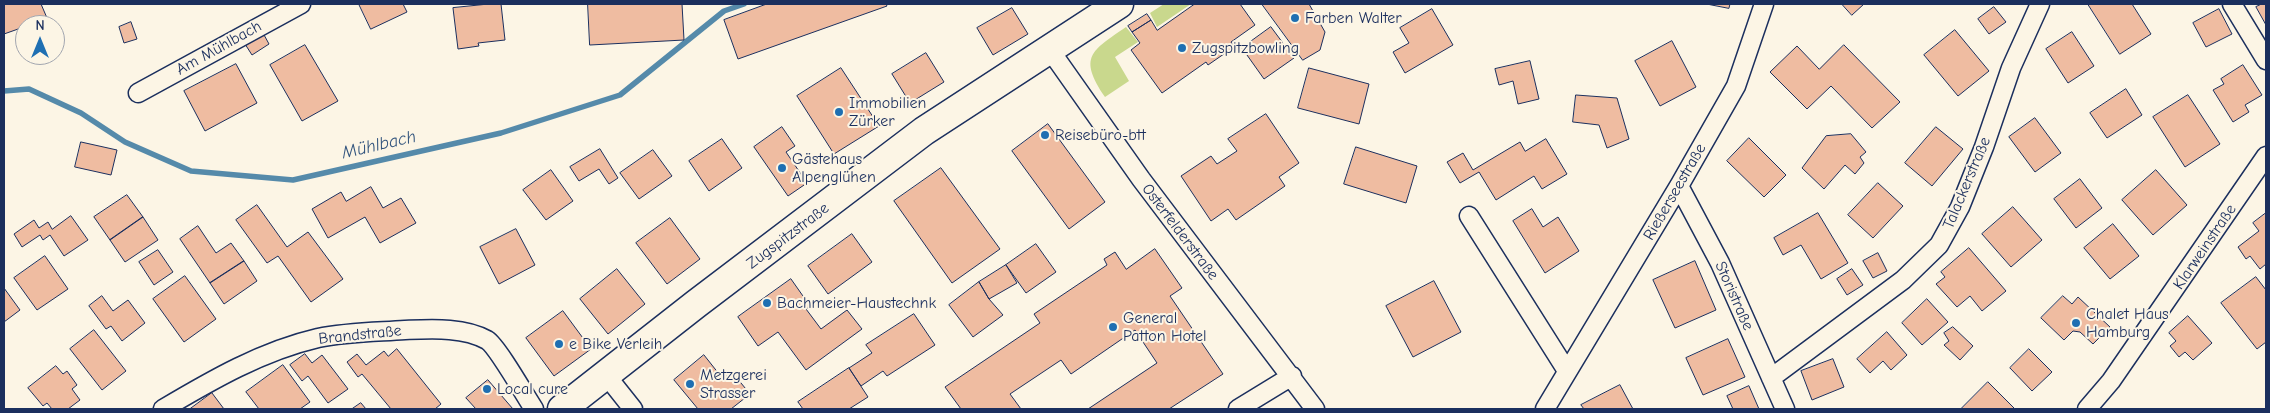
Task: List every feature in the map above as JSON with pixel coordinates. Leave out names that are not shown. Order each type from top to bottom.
[{"type":"main road","name":"Zugspitzstraße","points":[[562,409],[924,131],[1119,4]]},
{"type":"street","name":"Am Mühlbach","points":[[138,93],[301,4]]},
{"type":"street","name":"Rießerseestraße","points":[[1545,409],[1679,186],[1736,86],[1764,4]]},
{"type":"street","name":"Talackerstraße","points":[[1771,378],[1903,280],[1939,245],[1960,207],[1984,147],[2010,68],[2040,4]]},
{"type":"street","points":[[2232,4],[2266,60]]},
{"type":"street","name":"Osterfelderstraße","points":[[1050,50],[1147,187],[1263,343],[1292,376],[1315,409]]},
{"type":"street","name":"Klarweinstraße","points":[[2087,409],[2112,380],[2266,156]]},
{"type":"street","name":"Storistraße","points":[[1679,186],[1720,263],[1785,409]]},
{"type":"street","points":[[1469,216],[1567,371]]},
{"type":"street","name":"Brandstraße","points":[[163,409],[201,386],[257,358],[318,338],[355,333],[418,330],[467,332],[490,341],[534,409]]},
{"type":"street","points":[[606,375],[634,409]]},
{"type":"street","points":[[1238,409],[1292,376]]},
{"type":"green space","points":[[1164,4],[1191,4],[1157,27],[1150,13]]},
{"type":"green space","points":[[1126,27],[1138,42],[1115,57],[1129,81],[1105,97],[1092,73],[1092,56],[1104,42]]},
{"type":"building","points":[[4,4],[41,4],[46,15],[15,15],[15,30],[4,34]]},
{"type":"building","points":[[359,4],[403,4],[407,12],[371,29]]},
{"type":"building","points":[[501,4],[505,40],[478,43],[479,46],[458,49],[453,8]]},
{"type":"building","points":[[588,4],[682,4],[684,40],[590,45]]},
{"type":"building","points":[[767,4],[886,4],[887,6],[738,59],[724,20]]},
{"type":"building","name":"Zugspitzbowling","points":[[1195,4],[1240,4],[1255,25],[1231,42],[1234,47],[1208,65],[1206,62],[1162,93],[1131,50],[1140,43],[1132,32],[1151,20],[1157,30]]},
{"type":"building","name":"Farben Walter","points":[[1262,4],[1309,4],[1325,32],[1320,50],[1303,60]]},
{"type":"building","points":[[1707,4],[1730,4],[1729,8]]},
{"type":"building","points":[[1842,4],[1864,4],[1852,15]]},
{"type":"building","points":[[2088,4],[2132,4],[2151,34],[2120,54]]},
{"type":"building","points":[[2266,4],[2266,25],[2256,7]]},
{"type":"building","points":[[1994,7],[2006,22],[1989,34],[1978,19]]},
{"type":"building","points":[[1012,8],[1028,34],[993,55],[977,28]]},
{"type":"building","points":[[1432,9],[1453,45],[1405,73],[1393,52],[1409,43],[1400,28]]},
{"type":"building","points":[[2219,9],[2232,34],[2206,47],[2193,23]]},
{"type":"building","points":[[1147,14],[1151,20],[1132,32],[1128,26]]},
{"type":"building","points":[[131,22],[137,39],[124,43],[119,27]]},
{"type":"building","points":[[1271,27],[1294,58],[1264,79],[1242,48]]},
{"type":"building","points":[[1955,30],[1989,71],[1958,96],[1924,55]]},
{"type":"building","points":[[2072,32],[2094,66],[2068,83],[2046,49]]},
{"type":"building","points":[[263,33],[269,44],[252,55],[245,44]]},
{"type":"building","points":[[1672,41],[1696,87],[1660,106],[1635,61]]},
{"type":"building","points":[[305,45],[338,101],[302,121],[270,65]]},
{"type":"building","points":[[1844,45],[1900,102],[1872,128],[1831,86],[1807,109],[1770,72],[1797,46],[1819,69]]},
{"type":"building","points":[[926,53],[944,82],[910,103],[892,74]]},
{"type":"building","points":[[1530,61],[1539,99],[1518,104],[1513,81],[1499,85],[1495,69]]},
{"type":"building","points":[[236,64],[257,103],[205,131],[184,91]]},
{"type":"building","points":[[2243,65],[2262,95],[2245,105],[2249,112],[2233,122],[2213,90],[2224,84],[2221,79]]},
{"type":"building","points":[[841,68],[879,126],[834,154],[797,96]]},
{"type":"building","points":[[1309,68],[1369,84],[1359,124],[1298,108]]},
{"type":"building","points":[[2126,89],[2142,115],[2107,138],[2090,113]]},
{"type":"building","points":[[1576,95],[1617,98],[1629,139],[1607,148],[1599,125],[1573,122]]},
{"type":"building","points":[[2188,95],[2220,144],[2185,167],[2153,117]]},
{"type":"building","points":[[1266,114],[1299,163],[1279,177],[1285,186],[1236,220],[1228,209],[1211,221],[1181,176],[1211,156],[1217,164],[1237,151],[1228,139]]},
{"type":"building","points":[[2035,118],[2061,153],[2035,172],[2009,137]]},
{"type":"building","points":[[1048,124],[1105,202],[1069,229],[1012,151]]},
{"type":"building","name":"Gästehaus Alpenglühen","points":[[782,127],[795,146],[786,152],[807,183],[788,196],[754,147]]},
{"type":"building","points":[[1936,127],[1963,149],[1932,186],[1905,163]]},
{"type":"building","points":[[1851,134],[1866,152],[1860,157],[1864,163],[1855,174],[1845,165],[1824,189],[1802,168],[1826,136]]},
{"type":"building","points":[[1749,138],[1786,175],[1764,197],[1727,161]]},
{"type":"building","points":[[722,139],[742,168],[709,191],[689,161]]},
{"type":"building","points":[[1546,139],[1567,174],[1542,189],[1534,176],[1496,200],[1479,172],[1460,183],[1447,162],[1463,153],[1473,170],[1520,142],[1525,151]]},
{"type":"building","points":[[81,142],[117,150],[111,175],[75,167]]},
{"type":"building","points":[[1356,147],[1417,166],[1406,203],[1344,184]]},
{"type":"building","points":[[600,149],[618,178],[609,184],[599,169],[579,181],[570,167]]},
{"type":"building","points":[[653,150],[672,176],[639,199],[620,173]]},
{"type":"building","points":[[941,168],[1000,249],[952,283],[894,201]]},
{"type":"building","points":[[551,170],[573,201],[546,220],[523,190]]},
{"type":"building","points":[[2156,170],[2187,205],[2153,235],[2122,200]]},
{"type":"building","points":[[2080,179],[2102,208],[2076,228],[2054,199]]},
{"type":"building","points":[[1878,183],[1903,206],[1873,238],[1848,215]]},
{"type":"building","points":[[371,187],[383,208],[401,198],[416,223],[380,243],[365,217],[328,238],[312,209],[341,192],[346,201]]},
{"type":"building","points":[[127,195],[143,217],[110,240],[94,217]]},
{"type":"building","points":[[257,205],[287,247],[308,232],[343,279],[311,302],[278,256],[267,263],[236,220]]},
{"type":"building","points":[[2013,207],[2042,240],[2011,267],[1982,234]]},
{"type":"building","points":[[1532,209],[1543,227],[1558,217],[1579,251],[1545,273],[1513,221]]},
{"type":"building","points":[[1818,213],[1848,263],[1821,279],[1801,245],[1783,255],[1774,238]]},
{"type":"building","points":[[2266,213],[2266,264],[2260,269],[2250,256],[2246,259],[2238,247],[2259,231],[2253,223]]},
{"type":"building","points":[[71,216],[88,240],[64,256],[50,235],[43,240],[40,235],[22,247],[14,234],[34,220],[39,228],[48,222],[52,229]]},
{"type":"building","points":[[143,217],[158,240],[125,262],[110,240]]},
{"type":"building","points":[[670,218],[700,259],[667,284],[636,243]]},
{"type":"building","points":[[2113,224],[2139,256],[2110,279],[2084,248]]},
{"type":"building","points":[[198,226],[216,253],[231,243],[244,261],[210,283],[180,239]]},
{"type":"building","points":[[516,229],[535,265],[499,284],[480,247]]},
{"type":"building","points":[[852,234],[872,262],[828,294],[808,266]]},
{"type":"building","points":[[1036,244],[1056,272],[1026,293],[1006,265]]},
{"type":"building","points":[[1969,248],[2006,291],[1982,311],[1970,296],[1957,307],[1936,284],[1945,277],[1941,272]]},
{"type":"building","name":"General Patton Hotel","points":[[1155,249],[1182,288],[1170,296],[1223,374],[1169,409],[1088,409],[1157,363],[1135,330],[1071,374],[1061,360],[1010,394],[1021,409],[961,409],[945,387],[1040,323],[1034,314],[1107,265],[1104,259],[1115,252],[1126,269]]},
{"type":"building","points":[[158,250],[173,272],[154,285],[139,262]]},
{"type":"building","points":[[1878,253],[1887,271],[1873,278],[1863,261]]},
{"type":"building","points":[[45,256],[68,289],[37,310],[14,278]]},
{"type":"building","points":[[244,261],[257,281],[224,304],[210,283]]},
{"type":"building","points":[[1695,261],[1716,310],[1675,328],[1653,280]]},
{"type":"building","points":[[1006,265],[1017,283],[989,299],[979,282]]},
{"type":"building","points":[[617,269],[645,304],[608,334],[580,299]]},
{"type":"building","points":[[1852,269],[1863,285],[1847,295],[1837,279]]},
{"type":"building","points":[[185,276],[216,319],[184,342],[153,299]]},
{"type":"building","points":[[2256,277],[2266,290],[2266,342],[2257,349],[2221,303]]},
{"type":"building","points":[[791,279],[810,306],[806,309],[821,329],[847,310],[862,329],[806,370],[778,332],[758,346],[738,317]]},
{"type":"building","points":[[1434,281],[1461,332],[1413,357],[1386,306]]},
{"type":"building","points":[[979,282],[989,299],[1003,315],[973,337],[949,305]]},
{"type":"building","points":[[4,288],[20,310],[4,322]]},
{"type":"building","points":[[102,296],[113,311],[128,300],[145,323],[122,341],[111,326],[106,329],[89,306]]},
{"type":"building","name":"Chalet Haus Hamburg","points":[[2063,296],[2072,304],[2078,297],[2110,327],[2093,344],[2080,332],[2073,331],[2064,340],[2041,318]]},
{"type":"building","points":[[1927,299],[1948,322],[1922,345],[1902,323]]},
{"type":"building","name":"e Bike Verleih","points":[[563,311],[591,349],[554,376],[526,338]]},
{"type":"building","points":[[914,314],[935,345],[887,376],[883,371],[861,386],[849,368],[872,353],[866,345]]},
{"type":"building","points":[[2188,316],[2212,343],[2193,360],[2185,352],[2179,357],[2170,346],[2176,341],[2169,333]]},
{"type":"building","points":[[1953,327],[1973,346],[1960,360],[1944,345],[1949,341],[1944,333]]},
{"type":"building","points":[[94,330],[126,371],[102,390],[70,349]]},
{"type":"building","points":[[1887,332],[1907,355],[1891,370],[1883,361],[1870,373],[1857,359]]},
{"type":"building","points":[[1728,339],[1745,377],[1703,395],[1686,358]]},
{"type":"building","points":[[397,349],[441,404],[435,409],[391,409],[362,374],[358,377],[347,362],[357,354],[366,365],[384,351],[388,356]]},
{"type":"building","points":[[2029,349],[2052,372],[2032,391],[2010,368]]},
{"type":"building","points":[[305,354],[312,363],[322,355],[348,389],[328,403],[308,376],[302,381],[290,365]]},
{"type":"building","points":[[704,355],[723,379],[732,372],[750,394],[731,409],[698,409],[674,380]]},
{"type":"building","points":[[1833,359],[1844,387],[1812,400],[1801,371]]},
{"type":"building","points":[[283,365],[310,402],[300,409],[259,409],[246,392]]},
{"type":"building","points":[[56,366],[63,374],[67,371],[77,385],[72,389],[80,400],[68,409],[52,409],[47,403],[43,406],[28,388]]},
{"type":"building","points":[[849,368],[868,397],[849,409],[803,409],[798,402]]},
{"type":"building","name":"Local cure","points":[[488,380],[513,409],[476,409],[466,398]]},
{"type":"building","points":[[1988,382],[2015,409],[1961,409]]},
{"type":"building","points":[[1620,385],[1633,409],[1584,409],[1581,405]]},
{"type":"building","points":[[1749,386],[1759,409],[1733,409],[1727,396]]},
{"type":"building","points":[[212,393],[224,409],[190,409]]},
{"type":"building","points":[[361,403],[366,409],[352,409]]},
{"type":"waterway","name":"Mühlbach","points":[[4,91],[29,89],[81,113],[125,142],[191,171],[293,180],[501,133],[620,95],[724,11],[744,4]]},
{"type":"place","name":"Farben Walter","points":[[1295,18]]},
{"type":"place","name":"Zugspitzbowling","points":[[1182,48]]},
{"type":"place","name":"Immobilien Zürker","points":[[839,112]]},
{"type":"place","name":"Reisebüro-btt","points":[[1045,135]]},
{"type":"place","name":"Gästehaus Alpenglühen","points":[[782,168]]},
{"type":"place","name":"Bachmeier-Haustechnk","points":[[767,303]]},
{"type":"place","name":"Chalet Haus Hamburg","points":[[2076,323]]},
{"type":"place","name":"General Patton Hotel","points":[[1113,327]]},
{"type":"place","name":"e Bike Verleih","points":[[559,344]]},
{"type":"place","name":"Metzgerei Strasser","points":[[690,384]]},
{"type":"place","name":"Local cure","points":[[487,389]]}]
